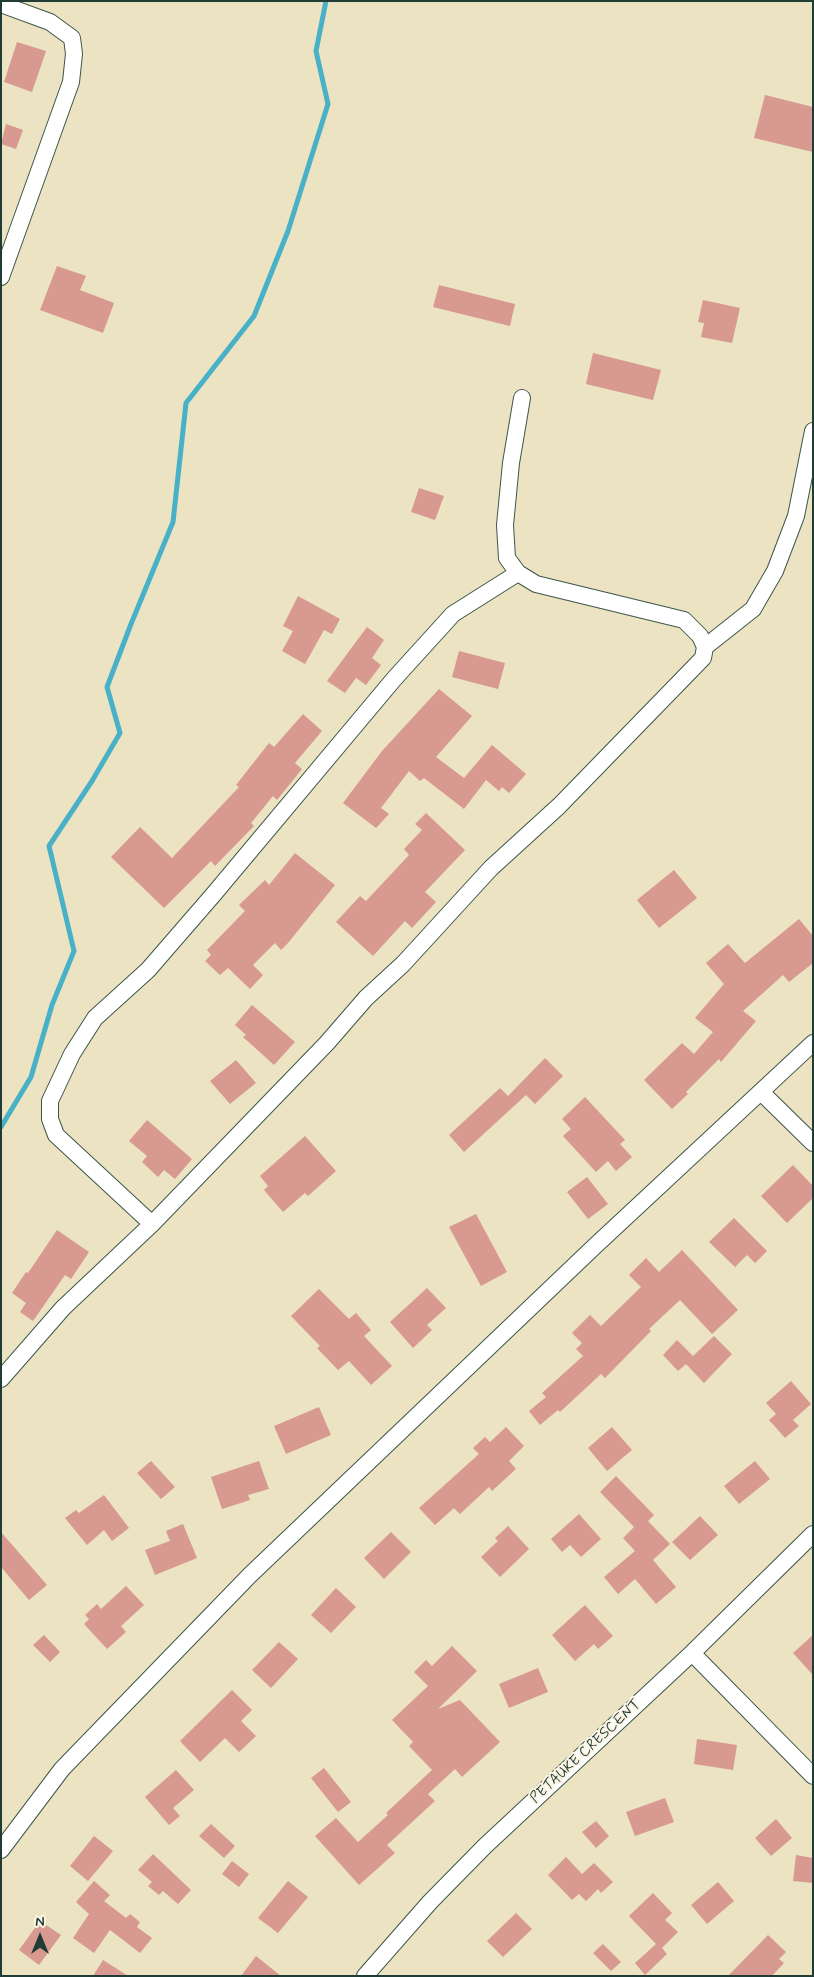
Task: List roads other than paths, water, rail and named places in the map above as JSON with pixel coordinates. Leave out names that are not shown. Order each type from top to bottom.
[{"type":"street","points":[[1,4],[50,22],[72,38],[74,54],[71,82],[1,277]]},
{"type":"street","points":[[1,1379],[63,1308],[152,1224],[327,1042],[366,998],[403,964],[491,868],[559,806],[703,658],[705,647],[700,636],[684,620],[536,584],[518,573],[507,558],[505,525],[511,463],[522,398]]},
{"type":"street","points":[[705,647],[753,609],[775,570],[796,516],[813,431]]},
{"type":"street","points":[[152,1224],[56,1135],[50,1119],[50,1101],[72,1054],[95,1018],[148,970],[388,686],[453,614],[518,573]]},
{"type":"street","points":[[1,1850],[62,1769],[250,1575],[596,1245],[813,1043]]},
{"type":"street","points":[[761,1092],[813,1143]]},
{"type":"street","name":"PETAUKE CRESCENT","points":[[365,1976],[430,1902],[485,1846],[692,1652],[813,1534]]},
{"type":"street","points":[[692,1652],[813,1776]]},
{"type":"waterway","points":[[1,1127],[31,1077],[52,1005],[74,951],[49,846],[92,781],[120,733],[107,687],[173,522],[186,403],[254,316],[288,231],[328,104],[316,51],[326,1]]}]
